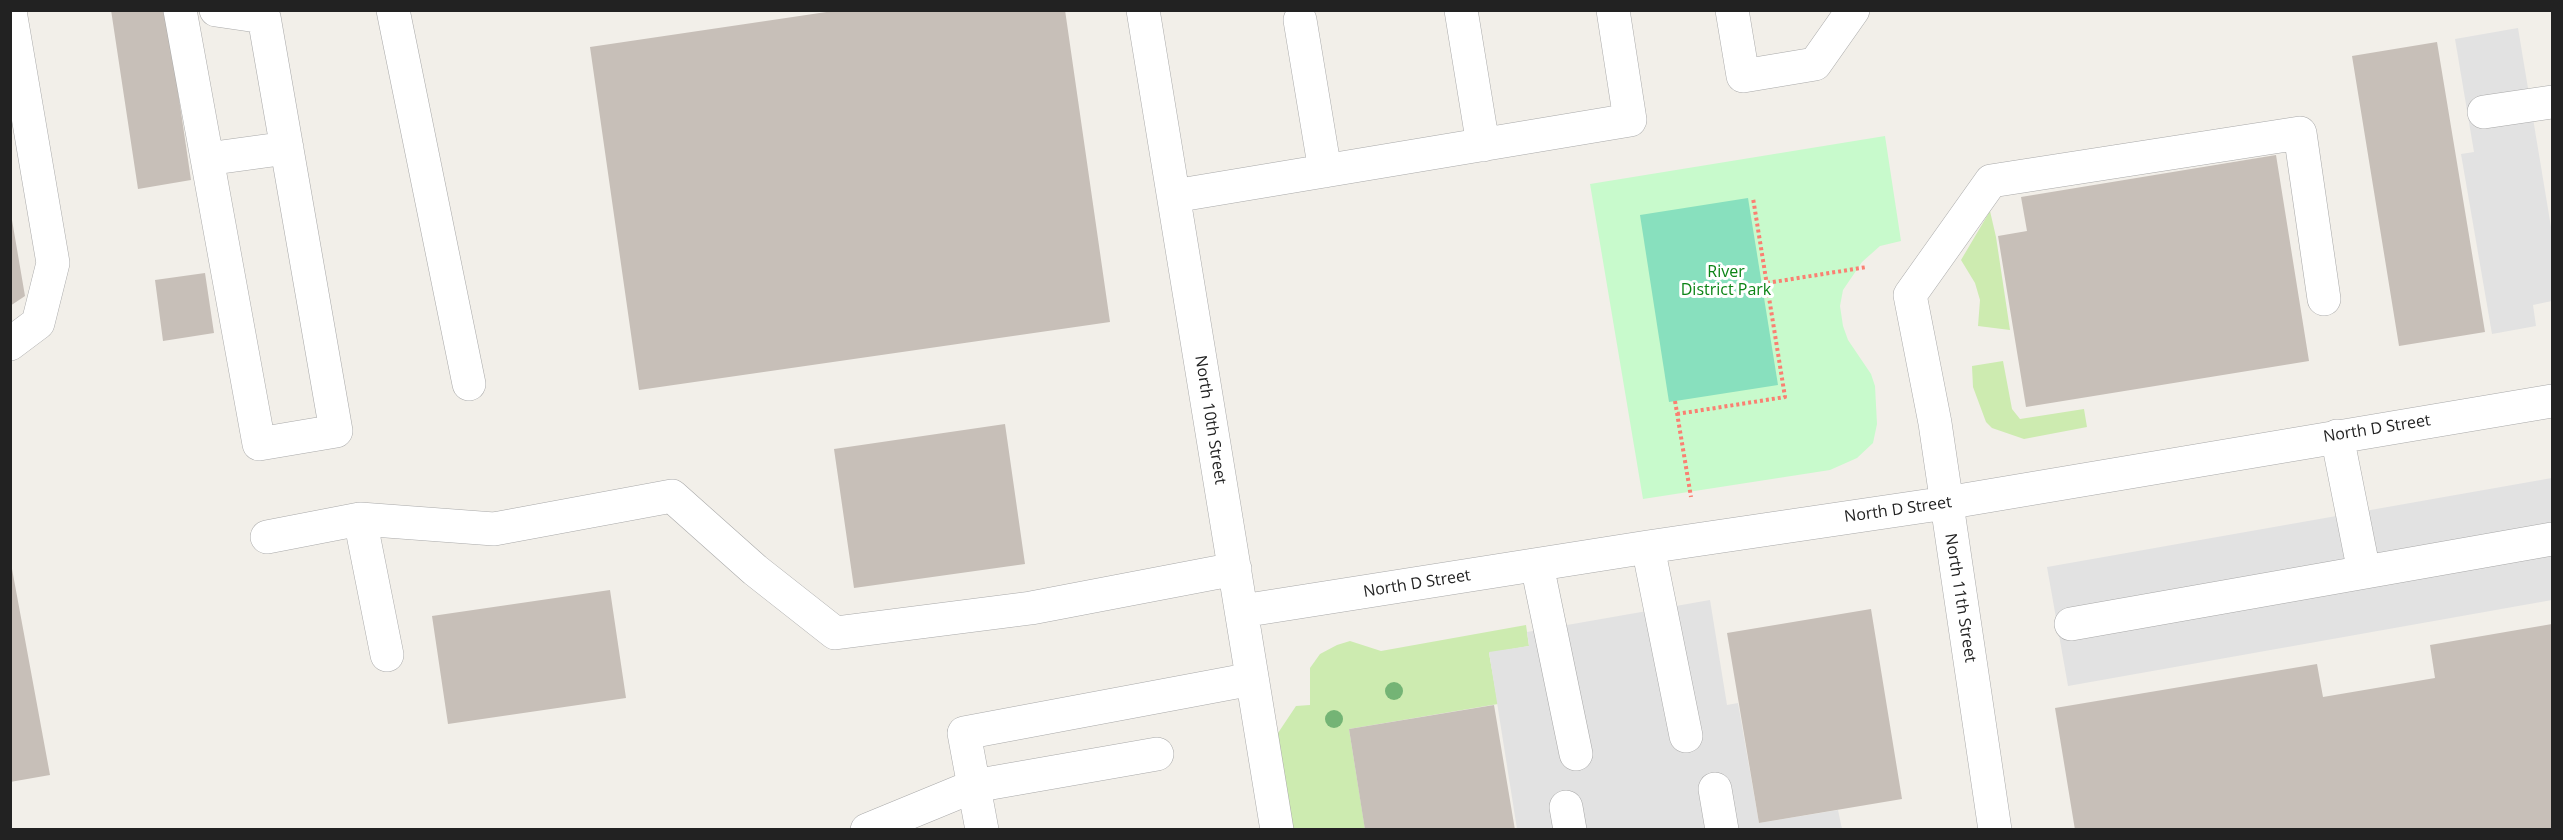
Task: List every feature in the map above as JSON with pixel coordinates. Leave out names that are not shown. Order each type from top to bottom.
[{"type":"street","points":[[10,10],[54,263],[38,323],[10,344]]},
{"type":"street","points":[[180,10],[259,444],[336,431],[264,17],[216,10]]},
{"type":"street","points":[[393,10],[469,384]]},
{"type":"street","name":"North 10th Street","points":[[1143,10],[1277,830]]},
{"type":"street","points":[[1461,10],[1483,145]]},
{"type":"street","points":[[1174,196],[1630,120],[1612,10]]},
{"type":"street","points":[[1732,10],[1743,76],[1815,64],[1853,10]]},
{"type":"street","points":[[1300,20],[1325,171]]},
{"type":"street","points":[[2484,112],[2553,102]]},
{"type":"street","name":"North 11th Street","points":[[1995,830],[1935,423],[1910,295],[1990,181],[2300,133],[2324,299]]},
{"type":"street","points":[[207,159],[287,148]]},
{"type":"street","name":"North D Street","points":[[1242,611],[1946,503],[2553,401]]},
{"type":"street","points":[[2337,436],[2364,572]]},
{"type":"street","points":[[267,537],[360,519],[494,529],[672,496],[755,570],[835,633],[1031,608],[1235,569]]},
{"type":"street","points":[[360,519],[387,655]]},
{"type":"street","points":[[2071,624],[2553,539]]},
{"type":"street","points":[[1648,547],[1686,736]]},
{"type":"street","points":[[1537,565],[1576,754]]},
{"type":"street","points":[[982,830],[964,733],[1252,679]]},
{"type":"street","points":[[867,830],[974,786],[1157,754]]},
{"type":"street","points":[[1715,789],[1722,830]]},
{"type":"path","points":[[1677,414],[1785,397],[1753,198]]},
{"type":"path","points":[[1767,283],[1867,267]]},
{"type":"path","points":[[1675,401],[1691,497]]},
{"type":"green space","name":"River District Park","points":[[1885,136],[1901,241],[1880,246],[1862,262],[1843,290],[1840,306],[1848,340],[1871,374],[1875,386],[1877,424],[1873,443],[1857,458],[1830,470],[1643,499],[1590,184]]},
{"type":"green space","points":[[1748,198],[1778,385],[1669,402],[1640,215]]},
{"type":"green space","points":[[1990,211],[2010,330],[1978,326],[1980,300],[1975,283],[1961,260]]},
{"type":"green space","points":[[2003,361],[2012,409],[2020,419],[2084,409],[2087,427],[2024,439],[1992,428],[1986,422],[1973,387],[1972,366]]},
{"type":"green space","points":[[1526,625],[1529,646],[1489,653],[1498,704],[1349,729],[1365,829],[1289,829],[1274,739],[1296,706],[1310,705],[1310,668],[1320,654],[1350,641],[1381,651]]},
{"type":"shaded area","points":[[2518,28],[2552,233],[2552,301],[2533,305],[2536,326],[2492,334],[2461,154],[2474,152],[2455,39]]},
{"type":"shaded area","points":[[2552,478],[2552,600],[2068,686],[2047,567]]},
{"type":"shaded area","points":[[1710,600],[1727,705],[1738,703],[1759,823],[1838,810],[1842,829],[1517,829],[1489,652],[1529,646],[1527,632]]},
{"type":"building","points":[[111,10],[166,10],[191,180],[138,189]]},
{"type":"building","points":[[840,10],[1065,10],[1110,322],[639,390],[590,47]]},
{"type":"building","points":[[2437,42],[2485,332],[2399,346],[2352,56]]},
{"type":"building","points":[[2276,155],[2309,361],[2026,407],[1998,236],[2027,231],[2021,197]]},
{"type":"building","points":[[12,220],[25,296],[10,306],[10,221]]},
{"type":"building","points":[[205,273],[214,333],[163,341],[155,280]]},
{"type":"building","points":[[1005,424],[1025,564],[854,588],[834,449]]},
{"type":"building","points":[[10,558],[50,775],[10,782]]},
{"type":"building","points":[[610,590],[626,698],[448,724],[432,616]]},
{"type":"building","points":[[1871,609],[1902,799],[1759,823],[1727,633]]},
{"type":"building","points":[[2552,624],[2552,830],[2075,830],[2055,708],[2317,664],[2323,697],[2435,678],[2430,645]]},
{"type":"building","points":[[1494,705],[1515,830],[1365,830],[1349,729]]}]
